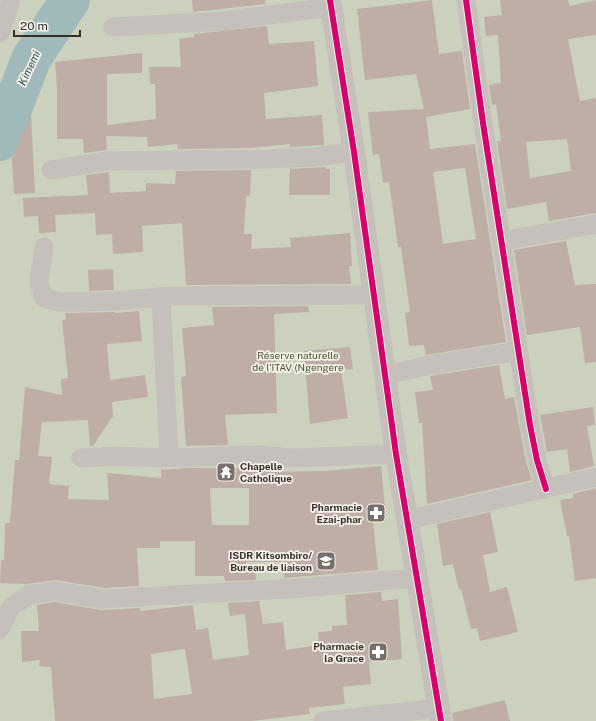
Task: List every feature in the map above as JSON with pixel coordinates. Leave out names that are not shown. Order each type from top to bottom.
[{"type":"street","points":[[0,33],[11,0]]},
{"type":"street","points":[[466,0],[518,351],[535,453],[546,489]]},
{"type":"street","points":[[113,27],[223,21],[331,3],[375,295],[396,454],[440,714],[323,721]]},
{"type":"street","points":[[51,170],[106,161],[267,159],[314,157],[354,152]]},
{"type":"street","points":[[501,241],[596,224]]},
{"type":"street","points":[[44,247],[39,282],[44,298],[59,302],[161,297],[375,295]]},
{"type":"street","points":[[161,297],[169,458]]},
{"type":"street","points":[[385,376],[430,365],[518,351]]},
{"type":"street","points":[[81,458],[114,456],[169,458],[259,456],[293,458],[396,454]]},
{"type":"street","points":[[408,520],[596,477]]},
{"type":"street","points":[[0,629],[11,607],[28,595],[54,591],[103,599],[303,588],[418,579]]},
{"type":"green space","name":"Réserve naturelle de l'ITAV (Ngengere","points":[[0,0],[596,0],[596,721],[0,721]]},
{"type":"building","points":[[192,0],[265,0],[265,4],[193,12]]},
{"type":"building","points":[[432,0],[439,54],[462,51],[470,109],[426,117],[430,149],[475,144],[506,342],[426,355],[424,345],[409,346],[405,313],[410,312],[401,247],[398,247],[389,182],[383,183],[379,154],[373,155],[368,112],[424,109],[416,74],[365,80],[357,9]],"holes":[[[465,168],[476,239],[443,244],[433,172]]]},
{"type":"building","points":[[500,0],[568,0],[570,6],[596,0],[596,35],[568,39],[580,101],[596,98],[596,213],[549,221],[546,202],[507,209],[497,141],[501,141],[496,104],[492,105],[489,85],[501,83],[498,35],[486,36],[484,17],[502,15]],"holes":[[[567,139],[571,171],[530,178],[526,142]]]},
{"type":"building","points":[[267,26],[269,44],[314,41],[318,86],[264,93],[266,119],[322,115],[324,145],[290,147],[290,144],[252,148],[177,149],[178,144],[148,147],[147,137],[106,136],[107,150],[84,153],[83,139],[57,139],[57,89],[55,62],[142,53],[142,73],[107,74],[107,125],[156,119],[155,84],[150,84],[149,67],[181,67],[179,39],[194,37],[194,34]]},
{"type":"building","points":[[31,115],[35,193],[14,194],[12,158]]},
{"type":"building","points":[[326,167],[326,169],[330,169],[330,195],[289,195],[290,169]]},
{"type":"building","points":[[251,170],[250,196],[246,196],[244,234],[252,234],[251,249],[291,247],[290,238],[350,233],[352,266],[349,266],[351,284],[186,285],[182,223],[142,226],[143,252],[113,254],[112,234],[96,235],[95,213],[55,215],[56,232],[39,233],[38,216],[24,217],[23,198],[88,195],[86,175],[109,172],[110,193],[146,191],[146,183],[175,184],[176,171]]},
{"type":"building","points":[[566,241],[575,285],[596,284],[596,362],[585,363],[580,327],[527,335],[514,250]]},
{"type":"building","points":[[113,269],[114,290],[89,291],[88,270]]},
{"type":"building","points":[[308,306],[309,312],[274,314],[277,413],[225,415],[228,445],[186,446],[181,377],[186,376],[182,328],[214,325],[212,307]]},
{"type":"building","points":[[139,311],[142,341],[107,344],[110,380],[145,375],[148,397],[112,402],[113,416],[93,446],[90,446],[88,420],[42,422],[38,456],[52,457],[49,484],[69,486],[68,499],[109,500],[107,473],[161,478],[161,470],[188,468],[269,468],[269,472],[325,471],[381,466],[386,520],[373,521],[378,570],[284,578],[284,562],[246,562],[246,572],[255,570],[256,580],[225,581],[224,576],[195,576],[195,541],[160,541],[160,548],[137,548],[139,586],[104,588],[56,580],[26,584],[0,583],[1,560],[4,560],[5,523],[10,523],[15,460],[19,460],[25,387],[62,395],[61,379],[68,378],[62,320],[66,320],[65,313],[115,313]],"holes":[[[210,488],[249,488],[249,525],[212,525]]]},
{"type":"building","points":[[350,347],[353,369],[341,370],[348,418],[310,424],[304,351]]},
{"type":"building","points":[[499,365],[505,399],[514,397],[526,462],[532,480],[427,504],[422,423],[419,423],[415,392],[433,390],[430,376]]},
{"type":"building","points":[[593,407],[595,425],[587,426],[594,466],[570,472],[567,449],[547,452],[540,415]]},
{"type":"building","points":[[596,488],[596,578],[575,581],[569,536],[567,536],[560,500],[573,498],[573,494]]},
{"type":"building","points":[[490,512],[498,552],[483,555],[490,592],[507,587],[518,632],[480,641],[477,628],[471,629],[453,564],[443,566],[437,524]]},
{"type":"building","points":[[381,592],[382,601],[398,599],[402,659],[369,662],[371,684],[343,687],[345,704],[309,708],[310,714],[252,721],[55,721],[51,667],[39,666],[40,660],[22,662],[21,631],[39,631],[37,605],[54,602],[101,610],[140,608],[140,611],[193,605],[196,630],[208,628],[213,660],[249,655],[245,614],[230,616],[228,603],[259,601],[263,624],[283,622],[286,650],[319,645],[318,632],[332,631],[332,626],[347,625],[345,595]],"holes":[[[185,649],[192,694],[154,699],[151,654]]]},
{"type":"building","points":[[505,700],[510,721],[453,721],[452,713]]},
{"type":"waterway","name":"Kimemi","points":[[0,141],[31,59],[70,0]]},
{"type":"cycle path","points":[[330,0],[354,152],[396,454],[441,721]]},
{"type":"cycle path","points":[[466,0],[483,123],[530,425],[537,460],[546,489]]},
{"type":"place","name":"Chapelle Catholique","points":[[226,472]]},
{"type":"place","name":"Pharmacie Ezai-phar","points":[[376,513]]},
{"type":"place","name":"ISDR Kitsombiro/ Bureau de liaison","points":[[326,561]]},
{"type":"place","name":"Pharmacie la Grace","points":[[378,652]]}]
